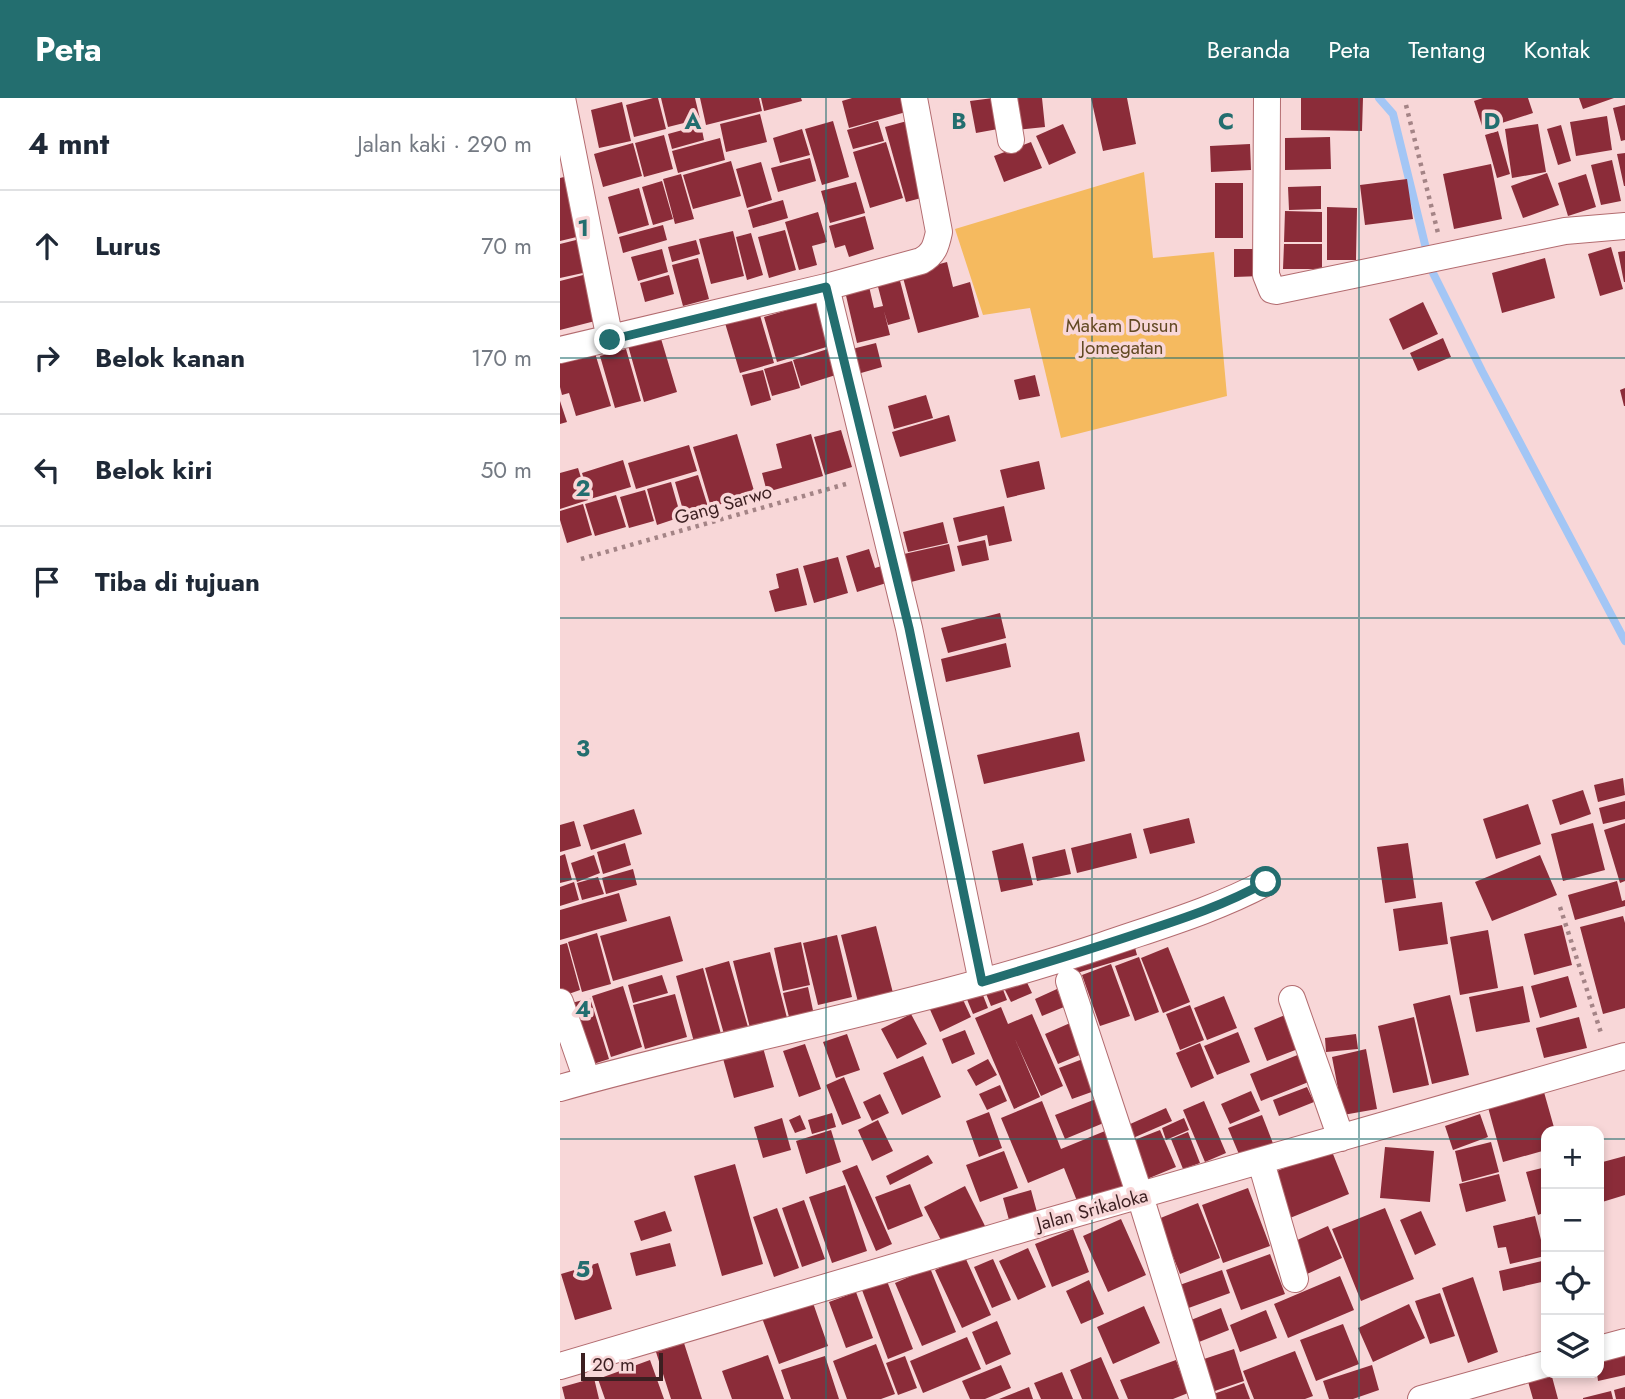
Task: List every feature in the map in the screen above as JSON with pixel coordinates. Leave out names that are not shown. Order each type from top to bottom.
[{"type":"street","points":[[562,98],[610,340]]},
{"type":"street","points":[[560,350],[826,287],[921,261],[930,256],[936,246],[939,232],[914,98]]},
{"type":"street","points":[[1004,98],[1011,140]]},
{"type":"street","points":[[1267,98],[1266,275],[1272,290],[1565,231],[1625,226]]},
{"type":"street","points":[[826,287],[909,628],[982,982]]},
{"type":"street","points":[[560,1088],[982,982],[1186,917],[1236,898],[1266,882]]},
{"type":"street","points":[[1069,981],[1203,1399]]},
{"type":"street","points":[[1292,999],[1341,1138]]},
{"type":"street","points":[[560,1002],[587,1080]]},
{"type":"street","name":"Jalan Srikaloka","points":[[560,1366],[1029,1227],[1617,1058]]},
{"type":"street","points":[[1261,1162],[1295,1279]]},
{"type":"street","points":[[1604,1348],[1625,1342]]},
{"type":"street","points":[[1425,1398],[1541,1365]]},
{"type":"path","points":[[1406,105],[1443,255]]},
{"type":"path","name":"Gang Sarwo","points":[[581,559],[873,477]]},
{"type":"path","points":[[1560,907],[1617,1058]]},
{"type":"green space","name":"Makam Dusun Jomegatan","points":[[1144,172],[1153,258],[1214,252],[1227,396],[1061,438],[1030,308],[983,315],[955,229]]},
{"type":"building","points":[[658,98],[666,129],[634,137],[626,105]]},
{"type":"building","points":[[661,98],[695,98],[700,119],[668,127]]},
{"type":"building","points":[[700,98],[759,98],[762,111],[706,125]]},
{"type":"building","points":[[761,98],[801,98],[802,101],[764,111]]},
{"type":"building","points":[[852,98],[910,98],[913,110],[849,128],[842,101]]},
{"type":"building","points":[[993,98],[998,129],[976,133],[970,101]]},
{"type":"building","points":[[1012,98],[1042,98],[1045,127],[1016,130]]},
{"type":"building","points":[[1091,98],[1127,98],[1136,144],[1103,151]]},
{"type":"building","points":[[1301,98],[1363,98],[1362,131],[1301,130]]},
{"type":"building","points":[[1483,98],[1528,98],[1533,113],[1483,129],[1474,101]]},
{"type":"building","points":[[1579,98],[1614,98],[1583,109]]},
{"type":"building","points":[[622,102],[631,141],[599,148],[591,110]]},
{"type":"building","points":[[1625,105],[1625,140],[1621,141],[1613,108]]},
{"type":"building","points":[[760,114],[767,142],[726,152],[720,124]]},
{"type":"building","points":[[1607,116],[1612,150],[1576,156],[1570,122]]},
{"type":"building","points":[[833,121],[849,177],[822,185],[805,129]]},
{"type":"building","points":[[878,121],[884,141],[853,149],[847,130]]},
{"type":"building","points":[[907,121],[929,196],[906,202],[885,127]]},
{"type":"building","points":[[1063,124],[1076,153],[1049,165],[1036,136]]},
{"type":"building","points":[[1538,124],[1546,172],[1512,178],[1505,129]]},
{"type":"building","points":[[701,125],[704,140],[672,149],[668,134]]},
{"type":"building","points":[[1561,125],[1571,161],[1558,165],[1547,129]]},
{"type":"building","points":[[802,129],[810,155],[780,163],[773,138]]},
{"type":"building","points":[[1498,131],[1510,174],[1497,178],[1485,135]]},
{"type":"building","points":[[664,135],[673,169],[644,177],[635,143]]},
{"type":"building","points":[[1330,137],[1331,169],[1285,170],[1285,138]]},
{"type":"building","points":[[720,138],[725,160],[678,173],[672,151]]},
{"type":"building","points":[[886,142],[903,198],[870,208],[853,152]]},
{"type":"building","points":[[1031,142],[1042,168],[1004,182],[994,156]]},
{"type":"building","points":[[633,143],[642,176],[603,187],[594,154]]},
{"type":"building","points":[[1250,144],[1251,170],[1211,172],[1210,146]]},
{"type":"building","points":[[1625,153],[1625,186],[1624,186],[1617,154]]},
{"type":"building","points":[[810,158],[816,181],[778,192],[771,168]]},
{"type":"building","points":[[1612,160],[1621,201],[1601,205],[1591,165]]},
{"type":"building","points":[[731,161],[741,196],[693,209],[683,175]]},
{"type":"building","points":[[761,162],[772,200],[747,208],[736,169]]},
{"type":"building","points":[[1491,164],[1502,219],[1454,229],[1443,174]]},
{"type":"building","points":[[1547,173],[1559,205],[1523,218],[1511,186]]},
{"type":"building","points":[[681,174],[694,219],[675,224],[663,179]]},
{"type":"building","points":[[1586,174],[1596,207],[1568,216],[1558,183]]},
{"type":"building","points":[[564,177],[572,217],[580,215],[585,235],[560,241],[560,178]]},
{"type":"building","points":[[1407,179],[1413,219],[1365,225],[1360,185]]},
{"type":"building","points":[[662,181],[673,219],[653,225],[642,187]]},
{"type":"building","points":[[856,182],[865,213],[830,223],[821,191]]},
{"type":"building","points":[[1215,183],[1243,183],[1243,238],[1215,238]]},
{"type":"building","points":[[1321,186],[1321,209],[1289,210],[1288,187]]},
{"type":"building","points":[[639,188],[649,225],[618,234],[608,197]]},
{"type":"building","points":[[783,200],[788,218],[753,228],[748,210]]},
{"type":"building","points":[[1327,207],[1357,208],[1356,260],[1327,260]]},
{"type":"building","points":[[1285,211],[1322,212],[1322,242],[1284,242]]},
{"type":"building","points":[[818,212],[827,242],[812,246],[817,265],[799,270],[785,222]]},
{"type":"building","points":[[865,216],[874,249],[849,257],[845,245],[835,248],[829,226]]},
{"type":"building","points":[[663,225],[667,240],[623,253],[619,237]]},
{"type":"building","points":[[785,230],[796,270],[769,278],[758,237]]},
{"type":"building","points":[[733,231],[744,276],[711,284],[699,239]]},
{"type":"building","points":[[751,233],[763,275],[747,280],[736,237]]},
{"type":"building","points":[[584,238],[592,271],[560,278],[560,244]]},
{"type":"building","points":[[696,240],[700,254],[672,262],[668,247]]},
{"type":"building","points":[[1284,244],[1322,244],[1322,269],[1283,269]]},
{"type":"building","points":[[1611,247],[1623,289],[1600,296],[1588,254]]},
{"type":"building","points":[[662,249],[668,272],[638,281],[631,257]]},
{"type":"building","points":[[1234,249],[1261,249],[1262,276],[1234,277]]},
{"type":"building","points":[[1625,251],[1625,282],[1624,282],[1618,252]]},
{"type":"building","points":[[698,258],[709,299],[683,306],[672,265]]},
{"type":"building","points":[[1545,258],[1555,298],[1502,313],[1492,273]]},
{"type":"building","points":[[947,262],[953,287],[970,282],[979,317],[918,333],[902,274]]},
{"type":"building","points":[[898,273],[910,319],[888,325],[884,311],[890,335],[857,343],[844,287],[868,282],[874,308],[883,306],[876,279]]},
{"type":"building","points":[[587,274],[599,320],[560,330],[560,281]]},
{"type":"building","points":[[669,275],[674,294],[645,302],[640,283]]},
{"type":"building","points":[[818,292],[833,345],[777,362],[764,317],[794,308]]},
{"type":"building","points":[[1423,302],[1438,334],[1403,350],[1389,319]]},
{"type":"building","points":[[759,312],[774,363],[740,373],[725,323]]},
{"type":"building","points":[[659,332],[677,392],[644,402],[627,342]]},
{"type":"building","points":[[1443,338],[1451,357],[1418,371],[1410,353]]},
{"type":"building","points":[[876,343],[882,367],[854,375],[848,350]]},
{"type":"building","points":[[834,347],[842,373],[801,386],[793,360]]},
{"type":"building","points":[[626,349],[641,401],[615,408],[600,356]]},
{"type":"building","points":[[595,353],[611,406],[576,416],[569,393],[562,395],[560,364]]},
{"type":"building","points":[[792,361],[800,388],[772,396],[764,369]]},
{"type":"building","points":[[763,370],[771,400],[751,406],[742,375]]},
{"type":"building","points":[[1035,375],[1040,396],[1019,400],[1014,380]]},
{"type":"building","points":[[1625,388],[1625,406],[1624,406],[1620,390]]},
{"type":"building","points":[[926,395],[933,418],[894,429],[888,406]]},
{"type":"building","points":[[560,401],[567,422],[560,424]]},
{"type":"building","points":[[949,415],[956,441],[900,457],[892,432]]},
{"type":"building","points":[[841,430],[852,467],[825,475],[814,437]]},
{"type":"building","points":[[737,434],[755,494],[711,507],[693,447]]},
{"type":"building","points":[[811,434],[823,476],[767,492],[762,473],[782,468],[776,444]]},
{"type":"building","points":[[689,445],[697,471],[636,489],[628,463]]},
{"type":"building","points":[[623,460],[631,487],[590,499],[582,473]]},
{"type":"building","points":[[1039,461],[1045,489],[1007,498],[1000,470]]},
{"type":"building","points":[[578,468],[588,500],[560,509],[560,473]]},
{"type":"building","points":[[698,475],[709,510],[685,517],[675,482]]},
{"type":"building","points":[[671,482],[681,517],[657,525],[647,489]]},
{"type":"building","points":[[645,490],[654,521],[629,528],[620,497]]},
{"type":"building","points":[[616,495],[626,527],[595,536],[585,504]]},
{"type":"building","points":[[583,504],[592,535],[567,543],[560,511]]},
{"type":"building","points":[[1004,506],[1012,541],[989,546],[987,535],[959,542],[953,518]]},
{"type":"building","points":[[943,522],[948,543],[908,552],[903,532]]},
{"type":"building","points":[[985,540],[989,560],[962,566],[957,546]]},
{"type":"building","points":[[949,544],[955,571],[911,582],[904,554]]},
{"type":"building","points":[[869,549],[875,568],[888,564],[893,581],[857,592],[846,556]]},
{"type":"building","points":[[838,557],[848,593],[814,603],[803,566]]},
{"type":"building","points":[[798,568],[807,605],[775,612],[769,591],[779,588],[776,574]]},
{"type":"building","points":[[1000,613],[1006,638],[948,653],[941,628]]},
{"type":"building","points":[[1006,643],[1011,667],[946,682],[941,659]]},
{"type":"building","points":[[1079,732],[1085,761],[984,784],[977,755]]},
{"type":"building","points":[[1623,778],[1625,795],[1598,802],[1594,785]]},
{"type":"building","points":[[1583,790],[1591,814],[1560,825],[1552,800]]},
{"type":"building","points":[[1625,801],[1625,819],[1603,824],[1599,808]]},
{"type":"building","points":[[1528,804],[1541,844],[1496,859],[1483,819]]},
{"type":"building","points":[[634,809],[642,834],[591,850],[583,825]]},
{"type":"building","points":[[1189,818],[1195,843],[1150,854],[1143,829]]},
{"type":"building","points":[[574,821],[581,846],[560,852],[560,825]]},
{"type":"building","points":[[1593,823],[1605,870],[1563,881],[1551,834]]},
{"type":"building","points":[[1625,823],[1625,881],[1620,883],[1604,830]]},
{"type":"building","points":[[1131,833],[1137,858],[1077,873],[1071,848]]},
{"type":"building","points":[[625,843],[631,865],[603,874],[597,852]]},
{"type":"building","points":[[1023,843],[1033,885],[1001,892],[992,851]]},
{"type":"building","points":[[1408,843],[1416,898],[1385,903],[1377,847]]},
{"type":"building","points":[[1065,849],[1071,874],[1037,881],[1032,857]]},
{"type":"building","points":[[565,854],[572,880],[560,883],[560,856]]},
{"type":"building","points":[[594,855],[600,873],[577,882],[571,863]]},
{"type":"building","points":[[1540,855],[1557,895],[1492,921],[1475,882]]},
{"type":"building","points":[[633,869],[637,885],[606,894],[602,878]]},
{"type":"building","points":[[598,877],[604,894],[582,900],[577,883]]},
{"type":"building","points":[[1617,881],[1625,906],[1575,920],[1568,895]]},
{"type":"building","points":[[574,882],[579,900],[560,906],[560,887]]},
{"type":"building","points":[[619,893],[627,921],[560,940],[560,910]]},
{"type":"building","points":[[1442,902],[1448,944],[1399,951],[1393,909]]},
{"type":"building","points":[[670,916],[683,961],[613,981],[600,936]]},
{"type":"building","points":[[1623,916],[1625,1008],[1603,1014],[1580,927]]},
{"type":"building","points":[[1562,925],[1572,965],[1534,975],[1524,934]]},
{"type":"building","points":[[876,926],[893,993],[858,1002],[841,935]]},
{"type":"building","points":[[1488,930],[1498,988],[1460,995],[1450,937]]},
{"type":"building","points":[[597,933],[611,984],[582,992],[568,942]]},
{"type":"building","points":[[837,935],[852,997],[818,1005],[803,943]]},
{"type":"building","points":[[1133,940],[1137,955],[1077,973],[1072,958]]},
{"type":"building","points":[[801,942],[810,985],[783,991],[774,948]]},
{"type":"building","points":[[567,943],[580,990],[560,997],[560,945]]},
{"type":"building","points":[[1168,947],[1190,1002],[1163,1013],[1141,958]]},
{"type":"building","points":[[770,952],[787,1018],[750,1028],[733,961]]},
{"type":"building","points":[[1139,957],[1159,1012],[1135,1021],[1115,966]]},
{"type":"building","points":[[729,961],[748,1027],[724,1034],[705,968]]},
{"type":"building","points":[[1111,964],[1130,1016],[1100,1026],[1082,975]]},
{"type":"building","points":[[703,968],[721,1034],[694,1042],[676,976]]},
{"type":"building","points":[[1023,974],[1032,993],[1011,1002],[1002,984]]},
{"type":"building","points":[[662,975],[668,993],[633,1003],[628,985]]},
{"type":"building","points":[[1568,976],[1577,1007],[1540,1018],[1531,986]]},
{"type":"building","points":[[999,979],[1007,1000],[991,1006],[983,986]]},
{"type":"building","points":[[979,985],[988,1008],[973,1014],[964,992]]},
{"type":"building","points":[[623,986],[642,1047],[611,1057],[592,996]]},
{"type":"building","points":[[1523,986],[1530,1022],[1476,1032],[1469,997]]},
{"type":"building","points":[[808,987],[814,1015],[790,1021],[783,993]]},
{"type":"building","points":[[1057,989],[1064,1007],[1042,1016],[1035,999]]},
{"type":"building","points":[[959,991],[971,1017],[940,1032],[928,1005]]},
{"type":"building","points":[[675,994],[687,1037],[645,1049],[633,1005]]},
{"type":"building","points":[[1450,995],[1469,1075],[1432,1084],[1413,1004]]},
{"type":"building","points":[[1224,996],[1237,1028],[1207,1040],[1194,1008]]},
{"type":"building","points":[[590,998],[609,1059],[587,1066],[568,1004]]},
{"type":"building","points":[[1190,1005],[1204,1040],[1180,1050],[1166,1014]]},
{"type":"building","points":[[1001,1007],[1008,1024],[1032,1014],[1063,1086],[1041,1096],[1015,1039],[1040,1097],[1014,1109],[975,1018]]},
{"type":"building","points":[[911,1014],[927,1044],[897,1059],[881,1029]]},
{"type":"building","points":[[1285,1015],[1298,1049],[1267,1061],[1254,1028]]},
{"type":"building","points":[[1414,1017],[1429,1085],[1393,1093],[1378,1026]]},
{"type":"building","points":[[1579,1017],[1587,1048],[1544,1058],[1536,1028]]},
{"type":"building","points":[[1077,1020],[1089,1051],[1058,1064],[1045,1034]]},
{"type":"building","points":[[965,1030],[975,1054],[952,1064],[942,1039]]},
{"type":"building","points":[[1238,1032],[1250,1062],[1217,1075],[1204,1046]]},
{"type":"building","points":[[847,1034],[860,1070],[836,1078],[823,1042]]},
{"type":"building","points":[[1356,1034],[1358,1049],[1326,1052],[1325,1038]]},
{"type":"building","points":[[1200,1043],[1214,1078],[1191,1088],[1176,1053]]},
{"type":"building","points":[[762,1044],[774,1087],[734,1098],[722,1055]]},
{"type":"building","points":[[805,1044],[821,1089],[799,1097],[783,1051]]},
{"type":"building","points":[[1366,1049],[1377,1109],[1343,1115],[1332,1057]]},
{"type":"building","points":[[1300,1054],[1311,1081],[1261,1101],[1250,1074]]},
{"type":"building","points":[[923,1056],[941,1097],[902,1115],[883,1073]]},
{"type":"building","points":[[1088,1057],[1100,1089],[1072,1099],[1059,1068]]},
{"type":"building","points":[[988,1059],[997,1075],[976,1086],[967,1070]]},
{"type":"building","points":[[844,1077],[861,1118],[842,1125],[826,1085]]},
{"type":"building","points":[[1000,1085],[1007,1101],[987,1110],[979,1094]]},
{"type":"building","points":[[1542,1085],[1554,1126],[1541,1126],[1541,1151],[1503,1162],[1486,1100]]},
{"type":"building","points":[[1307,1087],[1314,1102],[1279,1116],[1273,1100]]},
{"type":"building","points":[[1251,1091],[1260,1111],[1230,1124],[1221,1104]]},
{"type":"building","points":[[880,1094],[889,1113],[872,1121],[863,1102]]},
{"type":"building","points":[[1096,1099],[1106,1122],[1065,1139],[1055,1115]]},
{"type":"building","points":[[1042,1101],[1061,1149],[1105,1131],[1128,1186],[1079,1206],[1064,1168],[1028,1183],[1001,1118]]},
{"type":"building","points":[[1204,1101],[1226,1153],[1205,1162],[1183,1110]]},
{"type":"building","points":[[1166,1108],[1172,1121],[1133,1138],[1128,1125]]},
{"type":"building","points":[[989,1112],[1002,1148],[979,1157],[966,1121]]},
{"type":"building","points":[[832,1113],[836,1127],[812,1134],[808,1120]]},
{"type":"building","points":[[1480,1114],[1488,1137],[1453,1150],[1445,1126]]},
{"type":"building","points":[[800,1115],[806,1129],[795,1133],[789,1120]]},
{"type":"building","points":[[1262,1115],[1274,1146],[1241,1159],[1228,1128]]},
{"type":"building","points":[[782,1118],[791,1150],[763,1158],[754,1127]]},
{"type":"building","points":[[1184,1118],[1189,1130],[1166,1140],[1162,1128]]},
{"type":"building","points":[[878,1120],[893,1151],[872,1161],[858,1130]]},
{"type":"building","points":[[831,1130],[841,1162],[806,1174],[796,1141]]},
{"type":"building","points":[[1160,1130],[1176,1167],[1147,1179],[1132,1141]]},
{"type":"building","points":[[1188,1132],[1200,1163],[1183,1169],[1171,1139]]},
{"type":"building","points":[[1491,1142],[1499,1172],[1462,1182],[1455,1151]]},
{"type":"building","points":[[1385,1147],[1434,1151],[1430,1202],[1380,1198]]},
{"type":"building","points":[[1331,1149],[1349,1194],[1290,1218],[1272,1173]]},
{"type":"building","points":[[1004,1151],[1018,1188],[980,1202],[966,1165]]},
{"type":"building","points":[[928,1155],[933,1163],[890,1185],[886,1176]]},
{"type":"building","points":[[1625,1156],[1625,1195],[1604,1201],[1604,1189],[1604,1162]]},
{"type":"building","points":[[735,1164],[763,1264],[722,1276],[694,1176]]},
{"type":"building","points":[[857,1165],[892,1244],[876,1251],[842,1171]]},
{"type":"building","points":[[1541,1168],[1541,1214],[1538,1215],[1526,1172]]},
{"type":"building","points":[[1499,1174],[1506,1201],[1466,1212],[1459,1184]]},
{"type":"building","points":[[910,1184],[923,1216],[888,1230],[875,1197]]},
{"type":"building","points":[[845,1185],[867,1251],[832,1263],[809,1197]]},
{"type":"building","points":[[965,1186],[986,1228],[945,1248],[924,1207]]},
{"type":"building","points":[[1248,1188],[1270,1246],[1223,1263],[1202,1205]]},
{"type":"building","points":[[1031,1190],[1037,1212],[1009,1220],[1003,1198]]},
{"type":"building","points":[[804,1200],[825,1259],[802,1267],[782,1208]]},
{"type":"building","points":[[1198,1203],[1220,1258],[1180,1274],[1158,1219]]},
{"type":"building","points":[[777,1208],[799,1268],[774,1277],[753,1217]]},
{"type":"building","points":[[1385,1208],[1414,1279],[1361,1301],[1332,1229]]},
{"type":"building","points":[[665,1211],[672,1231],[641,1241],[634,1221]]},
{"type":"building","points":[[1421,1211],[1436,1245],[1415,1255],[1400,1220]]},
{"type":"building","points":[[1535,1216],[1541,1240],[1541,1257],[1510,1264],[1506,1247],[1498,1248],[1493,1226]]},
{"type":"building","points":[[1121,1219],[1146,1275],[1108,1292],[1083,1236]]},
{"type":"building","points":[[1328,1226],[1342,1258],[1307,1274],[1293,1242]]},
{"type":"building","points":[[1073,1229],[1089,1272],[1052,1287],[1035,1244]]},
{"type":"building","points":[[670,1243],[676,1266],[636,1276],[630,1253]]},
{"type":"building","points":[[1028,1248],[1046,1287],[1018,1300],[999,1261]]},
{"type":"building","points":[[1270,1254],[1285,1294],[1241,1310],[1226,1270]]},
{"type":"building","points":[[965,1257],[991,1315],[962,1328],[935,1270]]},
{"type":"building","points":[[993,1259],[1011,1300],[992,1308],[974,1267]]},
{"type":"building","points":[[1541,1261],[1541,1282],[1503,1291],[1499,1271]]},
{"type":"building","points":[[598,1263],[612,1309],[575,1320],[561,1274]]},
{"type":"building","points":[[930,1268],[956,1332],[922,1346],[895,1283]]},
{"type":"building","points":[[1222,1270],[1230,1293],[1183,1310],[1174,1287]]},
{"type":"building","points":[[1340,1276],[1354,1310],[1288,1338],[1274,1304]]},
{"type":"building","points":[[1473,1277],[1498,1352],[1468,1363],[1442,1288]]},
{"type":"building","points":[[1089,1280],[1104,1314],[1081,1324],[1066,1291]]},
{"type":"building","points":[[887,1281],[913,1349],[888,1359],[862,1290]]},
{"type":"building","points":[[856,1292],[873,1338],[846,1348],[829,1302]]},
{"type":"building","points":[[1440,1293],[1455,1336],[1430,1344],[1415,1301]]},
{"type":"building","points":[[812,1300],[828,1346],[779,1364],[762,1318]]},
{"type":"building","points":[[1409,1304],[1425,1338],[1373,1362],[1358,1328]]},
{"type":"building","points":[[1144,1306],[1160,1343],[1113,1364],[1097,1327]]},
{"type":"building","points":[[1221,1308],[1229,1330],[1194,1344],[1186,1322]]},
{"type":"building","points":[[1266,1310],[1277,1338],[1240,1352],[1230,1325]]},
{"type":"building","points":[[997,1321],[1011,1354],[986,1365],[972,1332]]},
{"type":"building","points":[[1343,1324],[1359,1364],[1316,1381],[1300,1340]]},
{"type":"building","points":[[967,1337],[981,1369],[923,1393],[910,1361]]},
{"type":"building","points":[[684,1343],[702,1399],[671,1399],[656,1352]]},
{"type":"building","points":[[876,1344],[895,1394],[881,1399],[847,1399],[833,1361]]},
{"type":"building","points":[[1234,1349],[1244,1381],[1206,1394],[1195,1362]]},
{"type":"building","points":[[1295,1351],[1313,1396],[1305,1399],[1254,1399],[1243,1371]]},
{"type":"building","points":[[768,1355],[784,1399],[732,1399],[722,1371]]},
{"type":"building","points":[[1625,1355],[1625,1375],[1598,1381],[1598,1378],[1604,1378],[1604,1360]]},
{"type":"building","points":[[825,1356],[839,1399],[791,1399],[781,1370]]},
{"type":"building","points":[[905,1356],[917,1388],[898,1395],[886,1363]]},
{"type":"building","points":[[1101,1357],[1119,1399],[1082,1399],[1070,1370]]},
{"type":"building","points":[[650,1360],[664,1399],[605,1399],[598,1379]]},
{"type":"building","points":[[1176,1360],[1188,1393],[1173,1399],[1128,1399],[1120,1380]]},
{"type":"building","points":[[1001,1365],[1011,1388],[985,1399],[970,1399],[962,1381]]},
{"type":"building","points":[[1372,1365],[1379,1390],[1353,1399],[1329,1399],[1323,1381]]},
{"type":"building","points":[[1062,1372],[1073,1399],[1041,1399],[1034,1383]]},
{"type":"building","points":[[1541,1375],[1541,1378],[1552,1378],[1558,1399],[1533,1399],[1527,1378]]},
{"type":"building","points":[[594,1378],[599,1399],[565,1399],[562,1387]]},
{"type":"building","points":[[1244,1383],[1250,1399],[1209,1399],[1208,1396]]},
{"type":"building","points":[[1029,1387],[1033,1399],[999,1399]]},
{"type":"building","points":[[1625,1387],[1625,1399],[1616,1399],[1614,1390]]},
{"type":"building","points":[[1611,1391],[1613,1399],[1583,1399],[1583,1398]]},
{"type":"waterway","points":[[1379,98],[1393,114],[1431,269],[1625,641]]},
{"type":"route","points":[[610,340],[826,287],[909,628],[982,982],[1186,917],[1236,898],[1266,882]]}]
